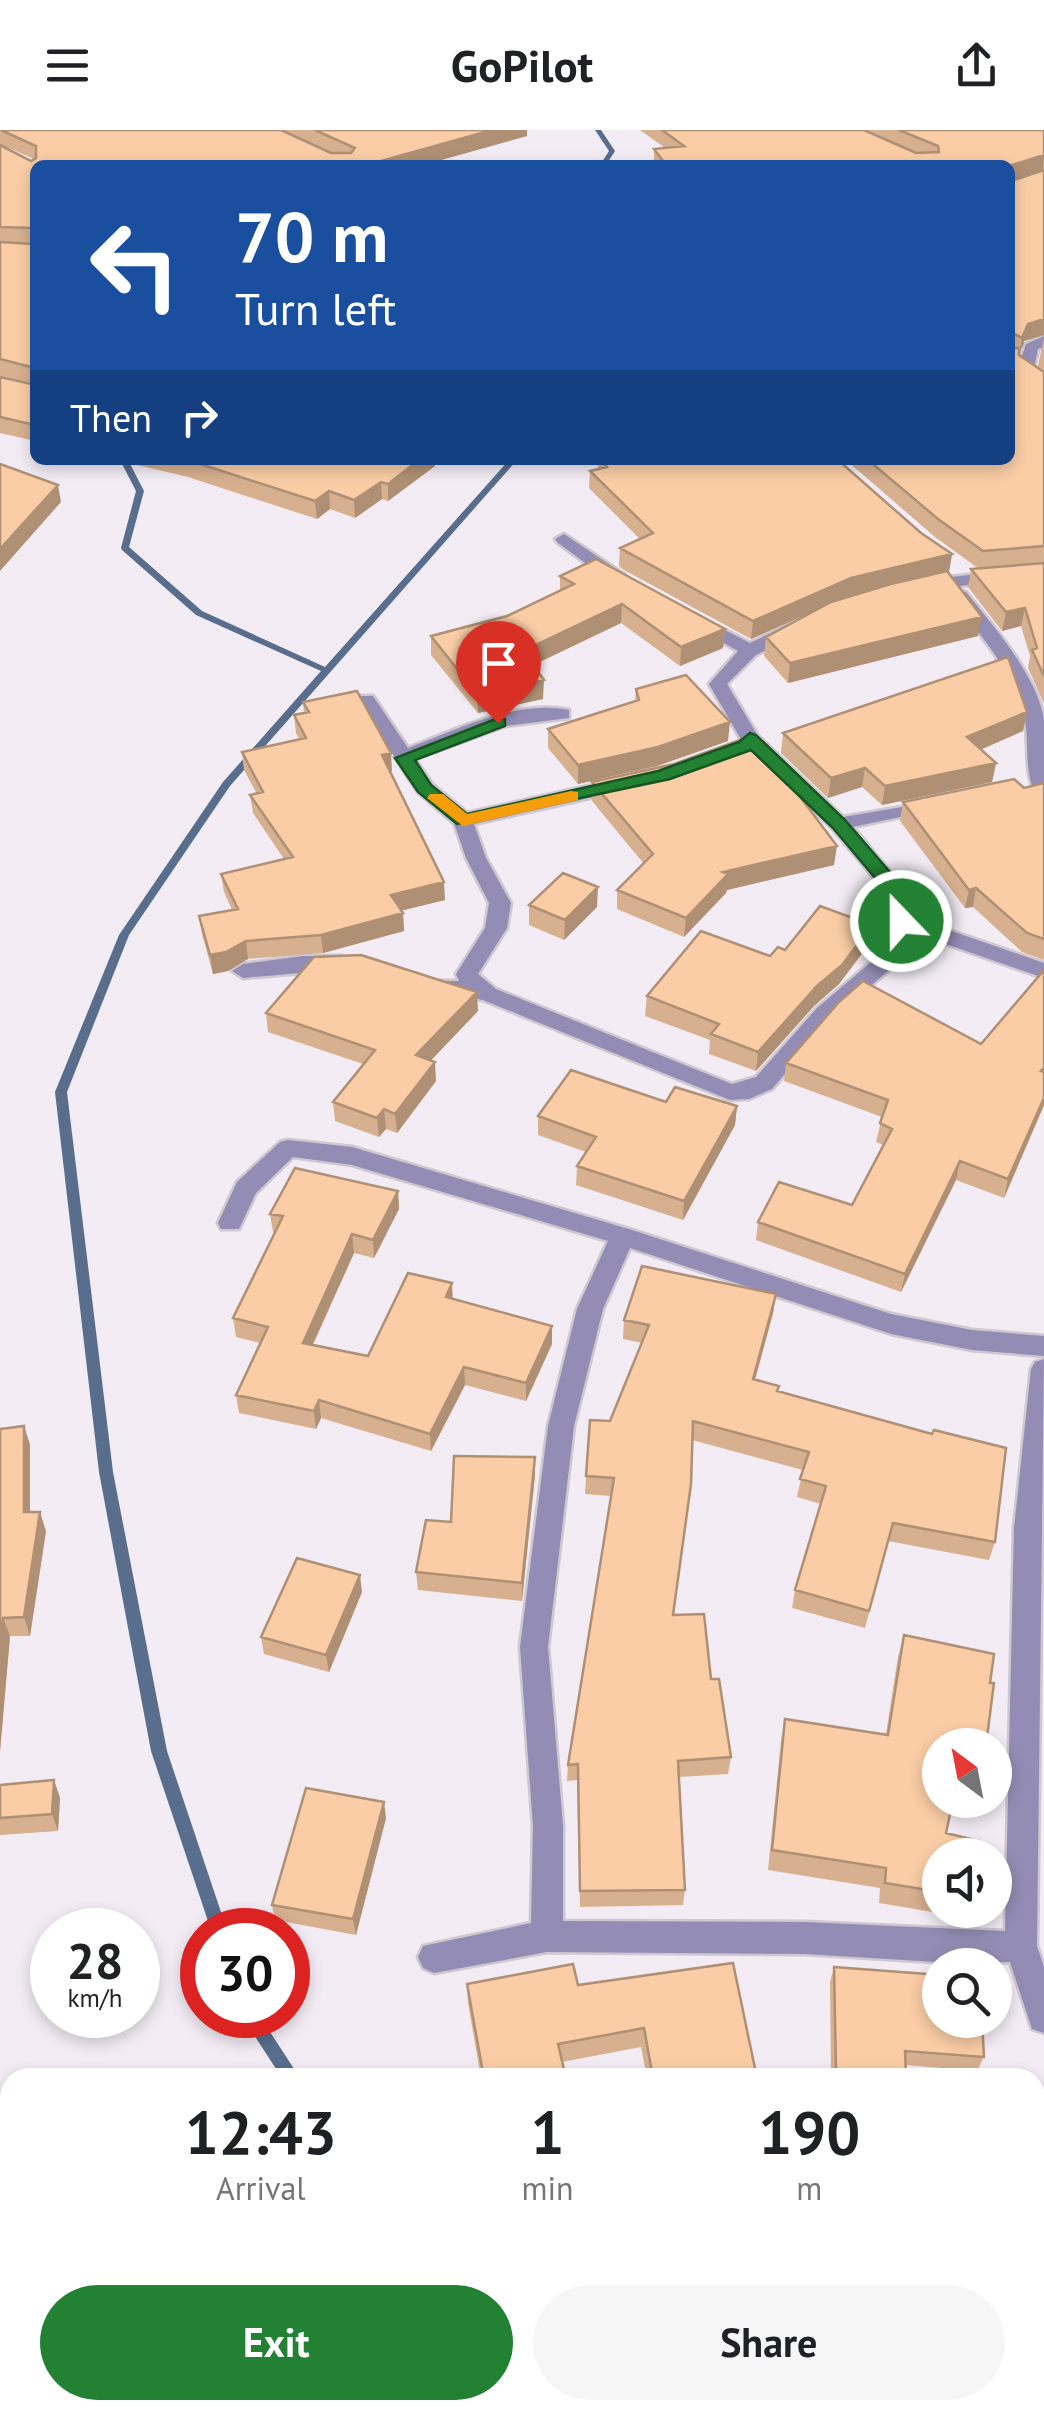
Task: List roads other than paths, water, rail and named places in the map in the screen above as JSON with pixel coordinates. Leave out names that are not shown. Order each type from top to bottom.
[{"type":"street","points":[[1044,340],[1031,347],[1026,362],[1026,369],[1044,383]]},
{"type":"street","points":[[564,539],[633,586]]},
{"type":"street","points":[[910,588],[961,575],[1021,578],[1044,572]]},
{"type":"street","points":[[961,575],[1034,712],[1034,787]]},
{"type":"street","points":[[684,614],[751,650]]},
{"type":"street","points":[[366,700],[425,788],[463,820],[476,858],[500,903],[496,928],[467,974],[471,984],[730,1092],[748,1091],[764,1084],[825,1013],[886,960],[901,921],[895,890],[839,824],[742,744],[718,684],[725,671],[751,650],[813,621]]},
{"type":"street","points":[[404,758],[466,732],[532,713],[562,714]]},
{"type":"street","points":[[463,820],[646,779]]},
{"type":"street","points":[[839,824],[948,801]]},
{"type":"street","points":[[901,921],[1044,972]]},
{"type":"street","points":[[243,972],[302,964],[362,963]]},
{"type":"street","points":[[425,981],[488,994]]},
{"type":"street","points":[[230,1223],[246,1188],[288,1148],[352,1156],[623,1236],[891,1324],[972,1340],[1044,1346]]},
{"type":"street","points":[[547,1936],[548,1826],[534,1648],[561,1426],[590,1309],[623,1236]]},
{"type":"street","points":[[1044,1369],[1028,1528],[1021,1946],[1044,2017]]},
{"type":"street","points":[[434,1957],[547,1936],[806,1938],[952,1948],[1021,1946]]},
{"type":"waterway","points":[[598,130],[612,151],[606,160]]},
{"type":"waterway","points":[[1015,347],[1044,338]]},
{"type":"waterway","points":[[127,465],[140,491],[125,548],[199,613],[325,670]]},
{"type":"waterway","points":[[212,1908],[159,1751],[106,1472],[61,1092],[124,935],[226,784],[509,465]]},
{"type":"waterway","points":[[265,2038],[285,2068]]}]
